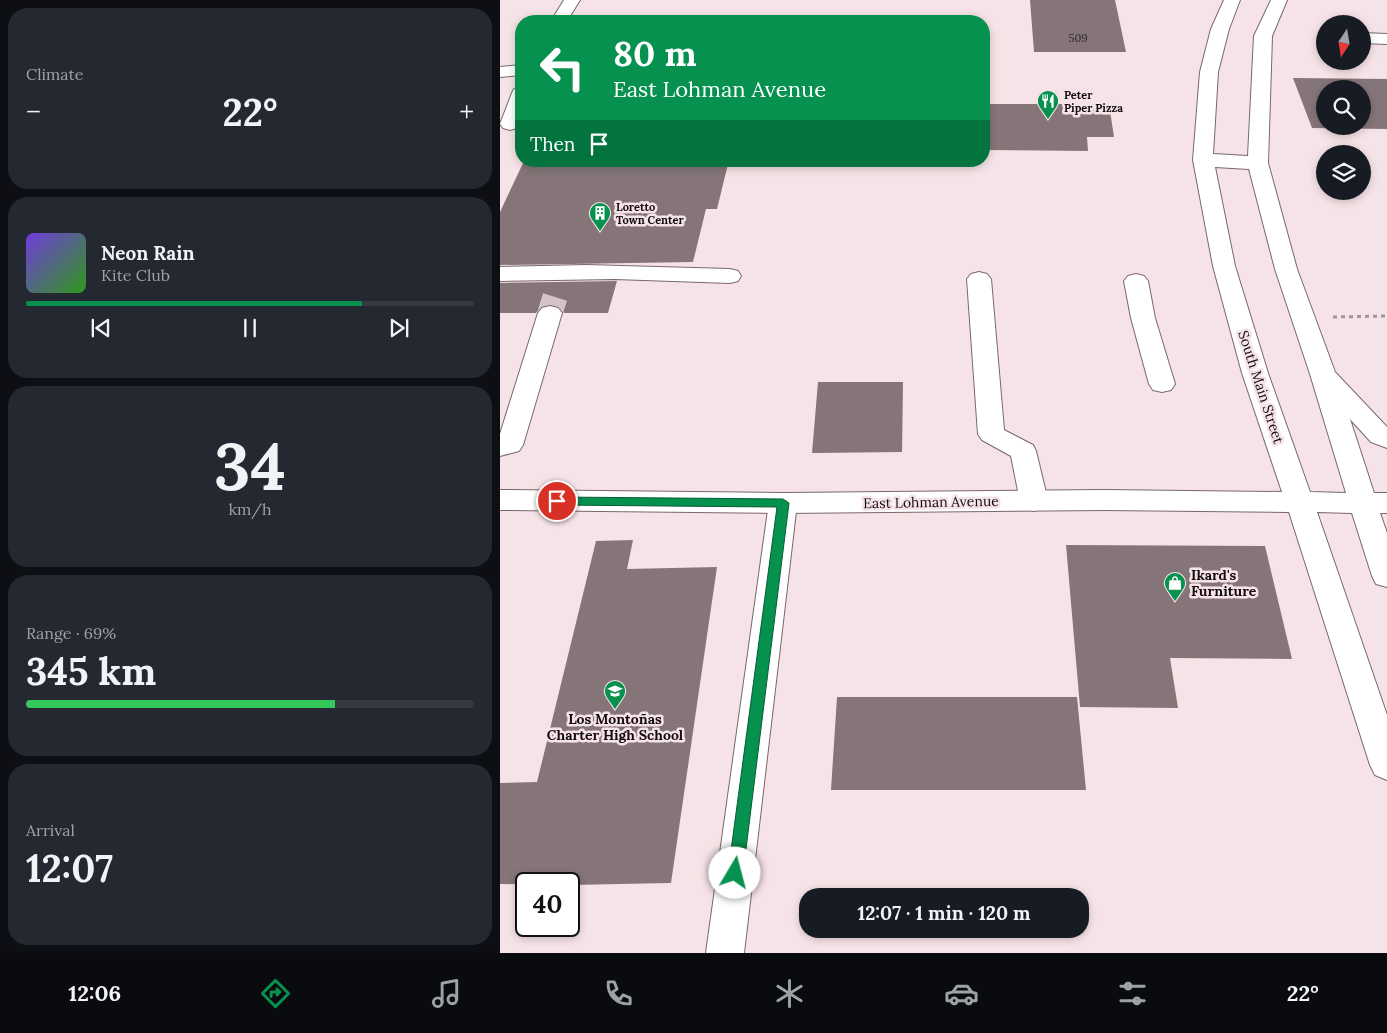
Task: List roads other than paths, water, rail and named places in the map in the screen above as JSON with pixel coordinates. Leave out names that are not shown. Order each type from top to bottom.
[{"type":"main road","points":[[563,15],[572,0]]},
{"type":"main road","name":"South Main Street","points":[[1232,0],[1220,29],[1209,72],[1203,160],[1226,274],[1254,373],[1300,503],[1387,765]]},
{"type":"main road","points":[[1279,0],[1263,36],[1258,163],[1286,269],[1323,374],[1375,504],[1387,576]]},
{"type":"main road","points":[[1371,38],[1387,39]]},
{"type":"main road","points":[[500,72],[515,71]]},
{"type":"main road","points":[[510,124],[515,110]]},
{"type":"main road","points":[[1203,160],[1258,163]]},
{"type":"main road","points":[[500,274],[564,271],[730,276]]},
{"type":"main road","points":[[500,447],[510,446],[564,271]]},
{"type":"main road","points":[[979,279],[991,434],[1023,451],[1034,501]]},
{"type":"main road","points":[[1136,281],[1143,318],[1162,384]]},
{"type":"main road","points":[[1323,374],[1380,436],[1387,439]]},
{"type":"main road","name":"East Lohman Avenue","points":[[500,500],[783,503],[1105,500],[1375,504]]},
{"type":"main road","points":[[725,953],[783,503]]},
{"type":"tunnel","points":[[550,313],[555,297]]},
{"type":"place","name":"Peter Piper Pizza","points":[[1048,120]]},
{"type":"place","name":"Loretto Town Center","points":[[600,232]]},
{"type":"place","name":"Ikard's Furniture","points":[[1175,602]]},
{"type":"place","name":"Los Montoñas Charter High School","points":[[615,710]]}]
